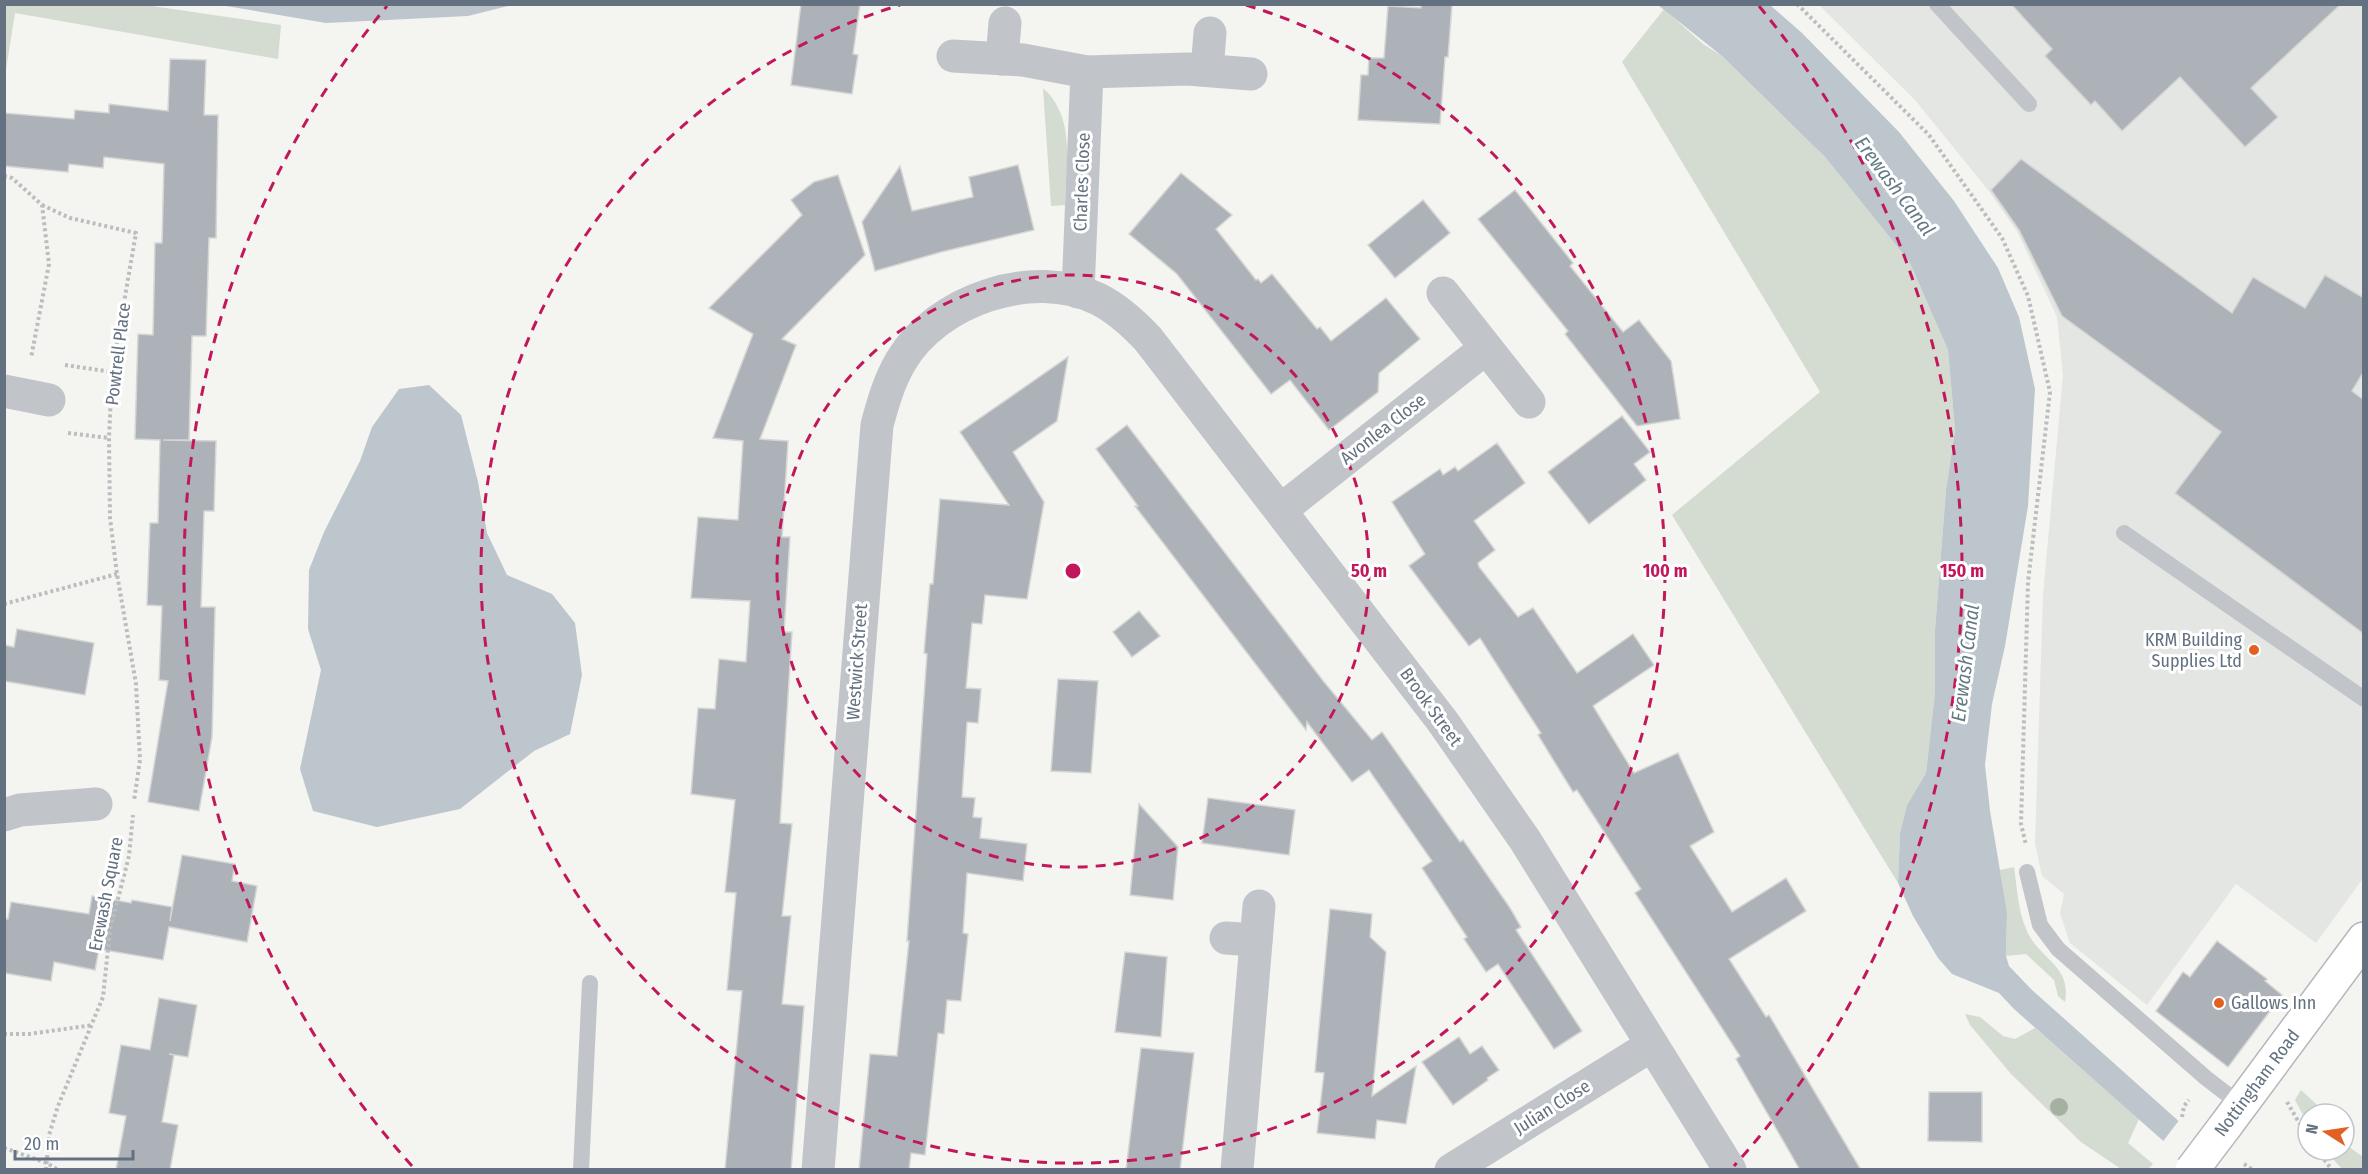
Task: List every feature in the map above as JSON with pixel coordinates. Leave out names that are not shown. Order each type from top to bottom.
[{"type":"main road","name":"Nottingham Road","points":[[2192,1170],[2360,950]]},
{"type":"street","points":[[1002,59],[1005,23]]},
{"type":"street","points":[[1207,70],[1210,33]]},
{"type":"street","points":[[953,56],[1002,59],[1087,72],[1171,69],[1251,74]]},
{"type":"street","name":"Charles Close","points":[[1078,292],[1087,72]]},
{"type":"street","name":"Westwick Street","points":[[818,1170],[873,457],[877,425],[886,390],[902,360],[918,338],[939,319],[963,305],[984,296],[1014,290],[1054,288],[1078,292]]},
{"type":"street","name":"Brook Street","points":[[1078,292],[1097,298],[1117,309],[1148,339],[1443,722],[1525,840],[1730,1170]]},
{"type":"street","points":[[1443,293],[1529,402]]},
{"type":"street","name":"Avonlea Close","points":[[1281,510],[1486,348]]},
{"type":"street","points":[[4,815],[20,810],[96,804]]},
{"type":"street","points":[[1237,1170],[1241,939],[1259,906]]},
{"type":"street","name":"Julian Close","points":[[1451,1170],[1652,1045]]},
{"type":"lane","points":[[1937,4],[2029,104]]},
{"type":"lane","points":[[2124,533],[2364,699]]},
{"type":"lane","points":[[2027,872],[2040,925],[2058,949],[2206,1078],[2234,1115]]},
{"type":"lane","points":[[581,1170],[590,983]]},
{"type":"path","points":[[1797,4],[1929,135],[2002,238],[2028,296],[2050,392],[2028,582],[2021,813],[2021,824],[2029,861],[2027,872]]},
{"type":"path","points":[[4,176],[12,178],[42,205],[49,264],[25,395]]},
{"type":"path","name":"Powtrell Place","points":[[42,205],[70,218],[136,233],[112,372],[109,438],[110,518],[136,684],[140,760],[134,802]]},
{"type":"path","points":[[30,359],[41,361]]},
{"type":"path","points":[[63,365],[112,372]]},
{"type":"path","points":[[4,604],[117,574]]},
{"type":"path","name":"Erewash Square","points":[[46,1170],[49,1135],[58,1106],[103,997],[110,930],[129,856],[133,814]]},
{"type":"path","points":[[4,1034],[29,1034],[93,1025]]},
{"type":"path","points":[[2283,1095],[2296,1117]]},
{"type":"path","points":[[2181,1117],[2184,1106],[2193,1096]]},
{"type":"path","points":[[4,1148],[47,1163],[58,1170]]},
{"type":"path","points":[[2244,1164],[2253,1170]]},
{"type":"shaded area","points":[[4,5],[145,5],[281,25],[278,59],[15,13],[5,76]]},
{"type":"shaded area","points":[[1819,5],[2363,5],[2364,877],[2316,943],[2236,884],[2147,1005],[2070,943],[2060,913],[2064,894],[2042,876],[2035,844],[2043,595],[2063,375],[2057,317],[2017,231],[1988,190],[1915,100]]},
{"type":"shaded area","points":[[1664,9],[1703,44],[1722,56],[1825,157],[1909,261],[1948,350],[1955,430],[1946,490],[1935,630],[1935,692],[1926,773],[1907,805],[1900,833],[1898,883],[1672,515],[1820,392],[1622,62]]},
{"type":"shaded area","points":[[1043,88],[1053,100],[1065,127],[1067,158],[1065,205],[1051,206]]},
{"type":"shaded area","points":[[2014,867],[2024,924],[2032,941],[2053,963],[2064,980],[2065,1002],[2058,996],[2054,980],[2026,954],[2006,956],[2007,912],[2000,870]]},
{"type":"shaded area","points":[[1965,1014],[1980,1017],[2003,1036],[2015,1039],[2035,1028],[2139,1119],[2128,1143],[2153,1164],[2148,1169],[2121,1169],[2081,1142],[2011,1074],[1970,1025]]},
{"type":"shaded area","points":[[2301,1090],[2314,1102],[2296,1102]]},
{"type":"shaded area","points":[[2356,1152],[2363,1157],[2363,1169],[2342,1169],[2336,1162],[2356,1162]]},
{"type":"water","points":[[220,5],[512,5],[468,16],[326,23]]},
{"type":"water","name":"Erewash Canal","points":[[1658,5],[1770,5],[1802,33],[1899,132],[1954,201],[1998,268],[2019,317],[2035,389],[2028,506],[2005,646],[1992,704],[1985,765],[1990,811],[2007,912],[2006,956],[2009,966],[2031,989],[2183,1125],[2169,1146],[2014,1009],[1999,993],[1952,974],[1938,958],[1913,916],[1898,883],[1900,833],[1907,805],[1926,773],[1935,692],[1935,630],[1946,490],[1955,430],[1948,350],[1909,261],[1825,157],[1722,56]]},
{"type":"water","points":[[429,385],[461,415],[478,482],[487,533],[507,575],[552,594],[575,623],[582,675],[570,734],[534,751],[460,809],[377,827],[313,811],[300,769],[321,670],[308,629],[309,570],[324,532],[360,461],[372,427],[399,389]]},
{"type":"pier","points":[[2180,1119],[2237,1170],[2181,1170],[2161,1144]]},
{"type":"building","points":[[801,4],[860,4],[853,54],[858,55],[852,94],[791,85]]},
{"type":"building","points":[[1421,4],[1452,4],[1440,124],[1358,120],[1361,75],[1368,75],[1369,58],[1384,58],[1388,6],[1421,8]]},
{"type":"building","points":[[2011,4],[2341,4],[2251,88],[2278,117],[2245,147],[2180,77],[2122,131],[2095,101],[2091,105],[2045,56],[2052,49]]},
{"type":"building","points":[[170,59],[206,60],[204,115],[218,115],[216,238],[209,238],[206,336],[192,336],[189,440],[163,440],[216,441],[214,511],[204,511],[201,607],[215,607],[212,737],[199,811],[148,802],[168,681],[159,680],[162,606],[147,605],[150,523],[158,523],[160,440],[135,439],[138,334],[153,335],[155,243],[162,243],[164,164],[104,157],[103,168],[69,164],[68,172],[4,166],[4,113],[74,119],[75,110],[109,113],[109,104],[168,111]]},
{"type":"building","points":[[2021,159],[2232,313],[2253,277],[2305,308],[2325,275],[2364,298],[2364,371],[2352,391],[2364,400],[2364,634],[2175,493],[2221,432],[2062,316],[2019,230],[1991,190]]},
{"type":"building","points":[[1018,165],[1034,230],[941,252],[875,271],[862,222],[900,166],[912,211],[973,197],[969,177]]},
{"type":"building","points":[[1181,173],[1232,215],[1216,229],[1256,280],[1258,279],[1261,283],[1272,274],[1317,329],[1320,327],[1331,341],[1386,298],[1420,339],[1379,373],[1378,392],[1329,430],[1290,380],[1271,394],[1177,274],[1129,234]]},
{"type":"building","points":[[838,175],[865,255],[782,339],[796,345],[760,439],[788,441],[782,537],[790,537],[784,632],[792,632],[780,823],[792,824],[782,916],[791,916],[782,1004],[804,1006],[791,1170],[725,1170],[742,991],[727,990],[736,893],[725,892],[735,800],[691,794],[698,708],[715,709],[719,659],[746,662],[750,601],[691,598],[698,517],[738,520],[743,441],[713,438],[753,334],[709,308],[802,215],[791,200],[814,182]]},
{"type":"building","points":[[1515,190],[1573,263],[1570,266],[1623,332],[1639,320],[1671,361],[1680,419],[1637,426],[1565,334],[1568,331],[1478,219]]},
{"type":"building","points":[[1423,200],[1450,233],[1395,278],[1368,245]]},
{"type":"building","points":[[1068,357],[1057,421],[1013,452],[1044,502],[1027,599],[985,595],[982,624],[972,623],[966,688],[981,689],[978,723],[967,722],[962,797],[975,798],[973,817],[982,818],[980,838],[1027,844],[1023,881],[967,873],[963,933],[968,934],[961,1001],[947,1000],[944,1034],[938,1033],[925,1155],[911,1153],[909,1170],[859,1170],[870,1054],[897,1056],[909,941],[907,941],[927,654],[924,653],[930,584],[933,584],[940,499],[1009,505],[960,432]]},
{"type":"building","points":[[1622,416],[1650,452],[1634,464],[1646,480],[1589,524],[1548,472]]},
{"type":"building","points":[[1127,425],[1324,682],[1372,740],[1382,732],[1460,842],[1463,840],[1510,908],[1521,927],[1516,930],[1582,1031],[1554,1049],[1498,964],[1486,972],[1464,939],[1467,937],[1422,868],[1432,861],[1369,770],[1352,782],[1307,722],[1306,730],[1135,506],[1138,506],[1096,449]]},
{"type":"building","points":[[1497,443],[1525,483],[1474,521],[1495,550],[1478,563],[1479,567],[1518,617],[1533,608],[1577,673],[1633,634],[1654,665],[1593,706],[1634,773],[1678,753],[1714,832],[1690,846],[1732,912],[1786,878],[1806,911],[1729,959],[1766,1017],[1769,1015],[1861,1170],[1800,1170],[1736,1059],[1740,1056],[1635,893],[1641,889],[1577,790],[1573,792],[1538,735],[1541,733],[1480,638],[1469,646],[1409,566],[1425,554],[1392,502],[1440,469],[1443,475],[1455,467],[1458,471]]},
{"type":"building","points":[[1139,611],[1160,636],[1132,657],[1113,632]]},
{"type":"building","points":[[17,629],[94,643],[85,695],[4,681],[4,645],[14,647]]},
{"type":"building","points":[[1058,679],[1098,681],[1091,773],[1051,771]]},
{"type":"building","points":[[1208,798],[1295,810],[1289,855],[1202,843]]},
{"type":"building","points":[[1139,804],[1178,847],[1173,900],[1130,895]]},
{"type":"building","points":[[182,855],[235,864],[232,881],[257,886],[247,942],[169,927],[163,960],[99,949],[95,970],[54,962],[51,981],[4,973],[4,919],[8,919],[11,902],[89,914],[92,896],[131,903],[132,900],[172,907],[170,921]]},
{"type":"building","points":[[1330,909],[1372,914],[1370,937],[1386,952],[1372,1096],[1416,1066],[1406,1124],[1377,1120],[1375,1139],[1317,1133],[1324,1073],[1315,1072]]},
{"type":"building","name":"Gallows Inn","points":[[2217,941],[2267,979],[2265,981],[2282,995],[2228,1067],[2156,1011],[2183,972],[2190,977]]},
{"type":"building","points":[[1125,952],[1167,957],[1161,1037],[1115,1032]]},
{"type":"building","points":[[159,998],[197,1005],[188,1057],[169,1054],[174,1055],[162,1122],[178,1125],[170,1170],[116,1170],[126,1116],[109,1113],[121,1045],[150,1050]]},
{"type":"building","points":[[1459,1037],[1470,1054],[1482,1046],[1499,1070],[1453,1105],[1422,1062]]},
{"type":"building","points":[[1141,1048],[1194,1053],[1180,1170],[1126,1170]]},
{"type":"building","points":[[1929,1092],[1982,1092],[1982,1142],[1928,1141]]},
{"type":"place","name":"KRM Building Supplies Ltd","points":[[2254,650]]},
{"type":"place","name":"Gallows Inn","points":[[2219,1003]]}]
